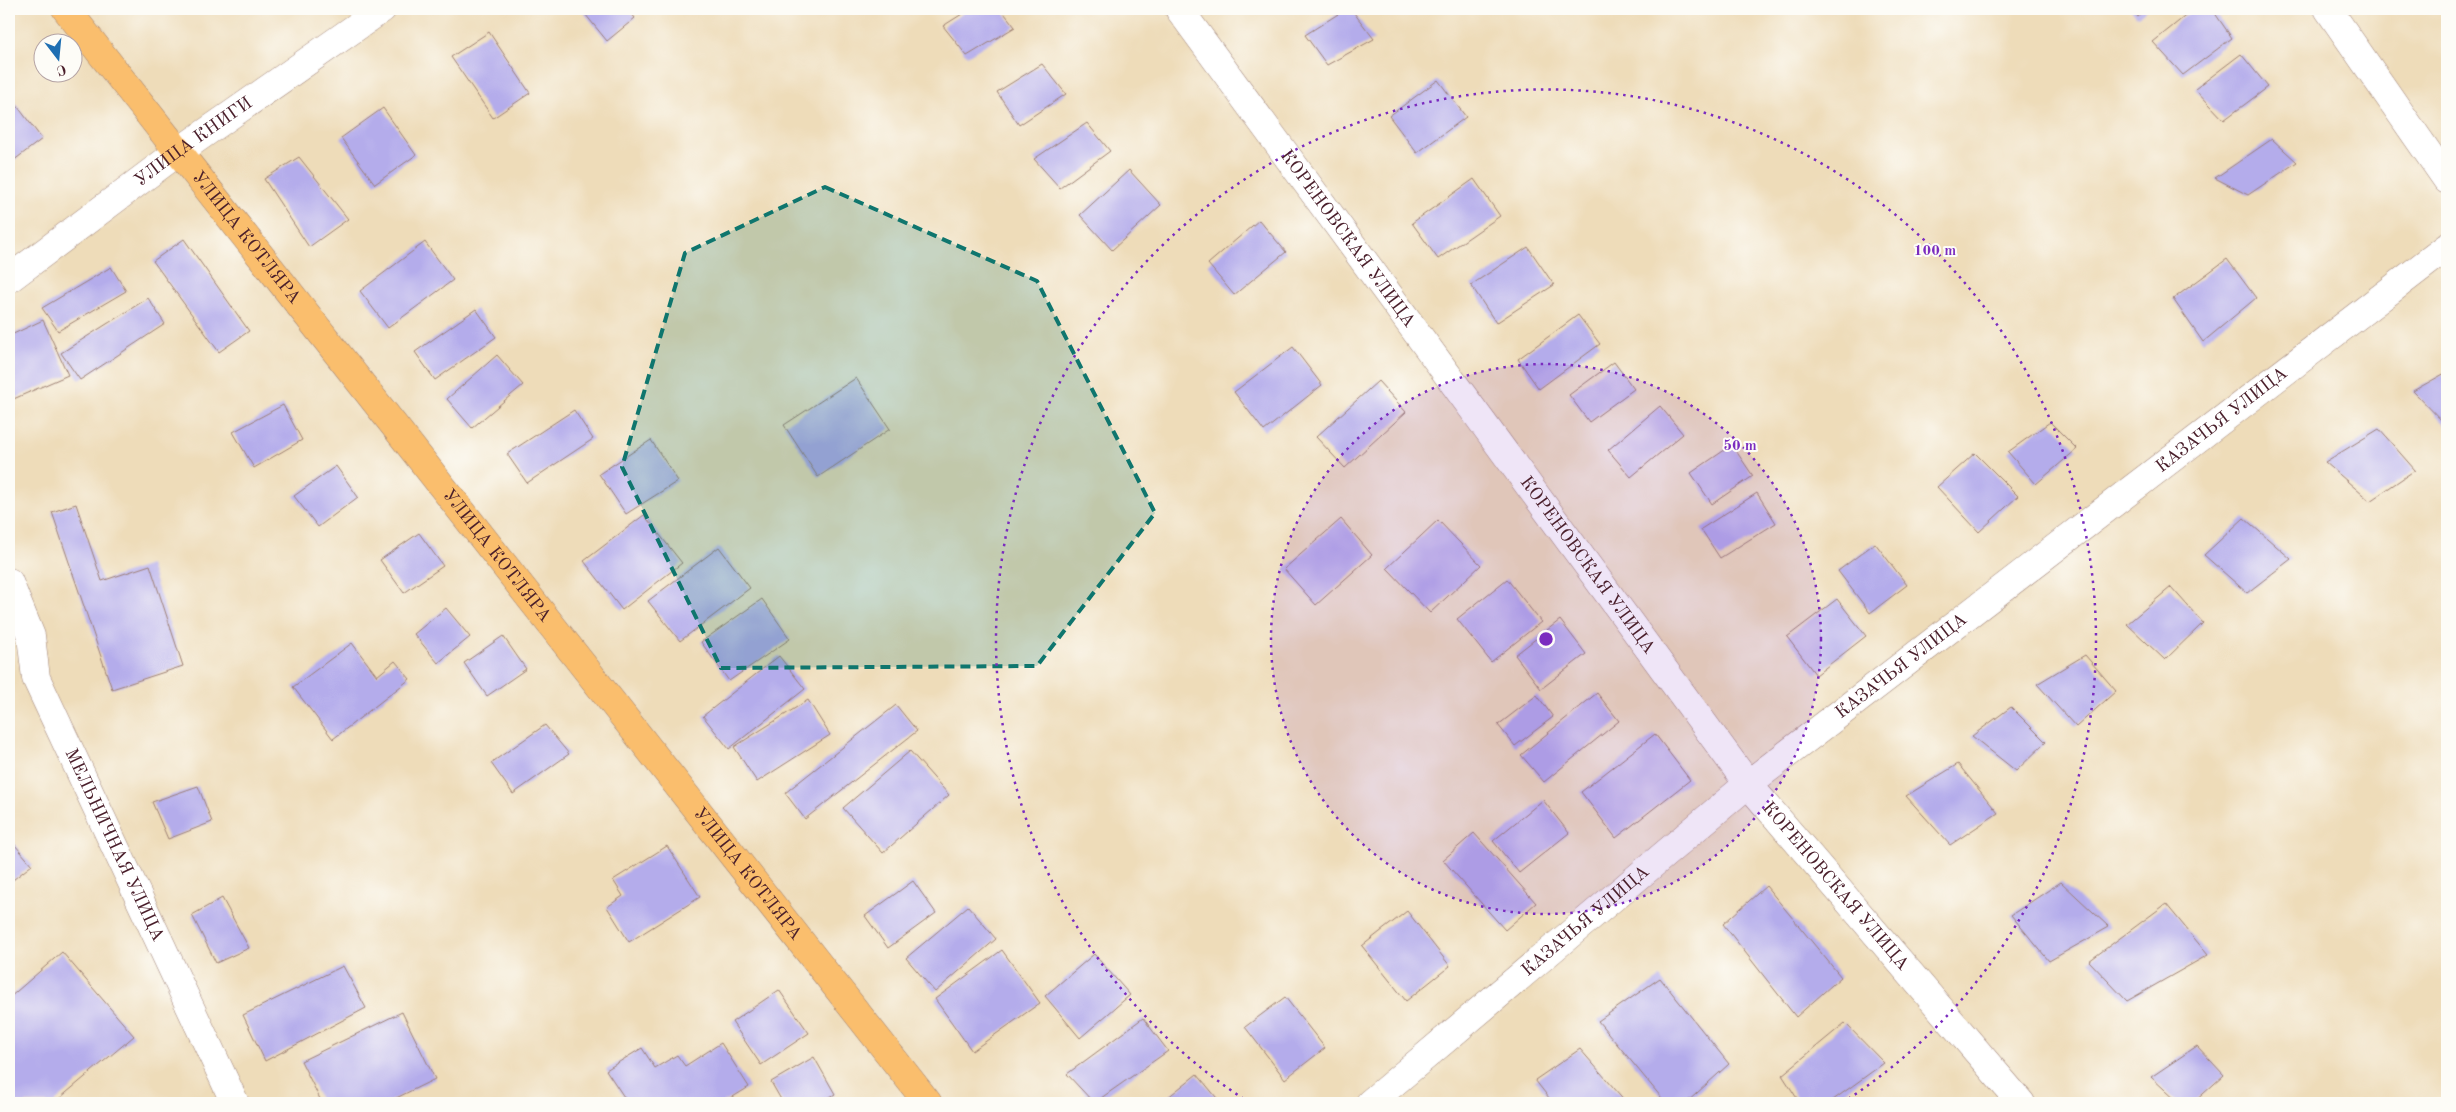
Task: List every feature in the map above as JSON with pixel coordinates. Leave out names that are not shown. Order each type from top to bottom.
[{"type":"main road","name":"УЛИЦА КОТЛЯРА","points":[[66,9],[928,1103]]},
{"type":"street","name":"УЛИЦА КНИГИ","points":[[9,279],[178,152],[382,9]]},
{"type":"street","name":"КОРЕНОВСКАЯ УЛИЦА","points":[[1179,9],[1748,784],[2021,1103]]},
{"type":"street","points":[[2328,9],[2447,180]]},
{"type":"street","name":"КАЗАЧЬЯ УЛИЦА","points":[[1370,1103],[1748,784],[2447,246]]},
{"type":"street","name":"МЕЛЬНИЧНАЯ УЛИЦА","points":[[9,582],[31,636],[36,678],[235,1103]]},
{"type":"highlighted area","points":[[825,187],[1037,281],[1155,513],[1037,666],[721,668],[622,467],[685,253]]},
{"type":"building","points":[[581,9],[628,9],[635,18],[607,41]]},
{"type":"building","points":[[970,9],[1001,9],[1015,27],[967,56],[943,26]]},
{"type":"building","points":[[1346,9],[1351,9],[1374,39],[1327,65],[1305,35]]},
{"type":"building","points":[[2131,9],[2147,9],[2138,17]]},
{"type":"building","points":[[2194,9],[2212,9],[2232,38],[2183,75],[2153,42]]},
{"type":"building","points":[[489,32],[530,93],[493,118],[451,57]]},
{"type":"building","points":[[2241,54],[2268,87],[2224,120],[2195,89]]},
{"type":"building","points":[[1042,64],[1066,94],[1019,125],[997,92]]},
{"type":"building","points":[[1438,80],[1466,117],[1417,153],[1389,116]]},
{"type":"building","points":[[9,95],[42,139],[9,164]]},
{"type":"building","points":[[383,108],[416,155],[375,184],[341,138]]},
{"type":"building","points":[[1087,123],[1110,151],[1060,188],[1034,159]]},
{"type":"building","points":[[2272,139],[2297,162],[2248,195],[2215,178]]},
{"type":"building","points":[[299,157],[348,219],[309,247],[264,179]]},
{"type":"building","points":[[1129,170],[1161,205],[1112,250],[1080,215]]},
{"type":"building","points":[[1474,179],[1500,216],[1438,259],[1412,223]]},
{"type":"building","points":[[1259,220],[1286,252],[1234,295],[1208,264]]},
{"type":"building","points":[[184,239],[249,331],[219,352],[153,261]]},
{"type":"building","points":[[425,242],[453,280],[388,328],[360,291]]},
{"type":"building","points":[[1528,247],[1554,285],[1496,323],[1471,285]]},
{"type":"building","points":[[2227,259],[2256,298],[2203,342],[2173,299]]},
{"type":"building","points":[[111,267],[126,291],[58,331],[42,308]]},
{"type":"building","points":[[148,298],[165,324],[80,380],[61,353]]},
{"type":"building","points":[[476,309],[496,337],[435,380],[415,352]]},
{"type":"building","points":[[1578,315],[1600,344],[1539,389],[1518,359]]},
{"type":"building","points":[[43,320],[68,375],[9,401],[9,336]]},
{"type":"building","points":[[1293,347],[1322,385],[1264,431],[1234,392]]},
{"type":"building","points":[[497,355],[523,385],[472,428],[447,399]]},
{"type":"building","points":[[1614,362],[1634,389],[1589,422],[1569,395]]},
{"type":"building","points":[[2447,372],[2447,426],[2413,391]]},
{"type":"building","points":[[856,378],[890,429],[818,477],[784,425]]},
{"type":"building","points":[[1378,381],[1406,412],[1345,468],[1316,437]]},
{"type":"building","points":[[283,405],[302,440],[254,468],[233,432]]},
{"type":"building","points":[[1660,406],[1683,434],[1631,477],[1608,450]]},
{"type":"building","points":[[574,410],[593,439],[527,483],[507,454]]},
{"type":"building","points":[[2050,422],[2077,449],[2036,484],[2008,452]]},
{"type":"building","points":[[2379,429],[2415,470],[2370,501],[2325,462]]},
{"type":"building","points":[[651,440],[678,481],[626,514],[599,474]]},
{"type":"building","points":[[1732,445],[1753,476],[1712,504],[1691,473]]},
{"type":"building","points":[[1975,453],[2018,496],[1979,532],[1937,487]]},
{"type":"building","points":[[336,466],[358,497],[318,527],[294,496]]},
{"type":"building","points":[[1757,493],[1776,523],[1720,558],[1701,529]]},
{"type":"building","points":[[76,504],[102,581],[150,565],[183,666],[112,689],[52,512]]},
{"type":"building","points":[[644,515],[682,563],[622,610],[584,561]]},
{"type":"building","points":[[2244,518],[2291,559],[2247,593],[2204,555]]},
{"type":"building","points":[[1341,519],[1372,555],[1316,605],[1284,569]]},
{"type":"building","points":[[1438,520],[1481,565],[1430,613],[1387,568]]},
{"type":"building","points":[[419,533],[443,566],[404,593],[380,560]]},
{"type":"building","points":[[1875,543],[1907,585],[1870,613],[1838,571]]},
{"type":"building","points":[[719,547],[750,588],[680,641],[648,601]]},
{"type":"building","points":[[1507,579],[1541,622],[1491,662],[1457,619]]},
{"type":"building","points":[[2171,587],[2203,623],[2165,660],[2127,624]]},
{"type":"building","points":[[762,599],[790,639],[729,681],[701,642]]},
{"type":"building","points":[[1837,599],[1866,636],[1816,675],[1787,637]]},
{"type":"building","points":[[446,608],[470,637],[438,663],[414,634]]},
{"type":"building","points":[[1560,620],[1586,654],[1541,689],[1515,655]]},
{"type":"building","points":[[503,636],[526,669],[487,696],[464,663]]},
{"type":"building","points":[[352,643],[377,676],[395,661],[410,679],[333,739],[293,687]]},
{"type":"building","points":[[2085,655],[2116,691],[2076,727],[2037,684]]},
{"type":"building","points":[[779,656],[805,689],[729,749],[703,716]]},
{"type":"building","points":[[1597,693],[1619,721],[1544,782],[1521,755]]},
{"type":"building","points":[[1537,695],[1553,717],[1515,746],[1498,725]]},
{"type":"building","points":[[808,700],[830,735],[757,782],[734,747]]},
{"type":"building","points":[[896,705],[917,731],[805,819],[785,793]]},
{"type":"building","points":[[2011,707],[2046,742],[2016,771],[1972,736]]},
{"type":"building","points":[[545,725],[569,754],[513,794],[491,763]]},
{"type":"building","points":[[1655,734],[1690,780],[1616,838],[1581,792]]},
{"type":"building","points":[[910,751],[949,795],[883,853],[843,808]]},
{"type":"building","points":[[1958,764],[1998,813],[1950,845],[1906,796]]},
{"type":"building","points":[[198,786],[212,822],[168,839],[152,802]]},
{"type":"building","points":[[1543,800],[1569,833],[1519,873],[1493,841]]},
{"type":"building","points":[[1474,833],[1536,903],[1505,930],[1443,860]]},
{"type":"building","points":[[9,838],[32,865],[9,883]]},
{"type":"building","points":[[667,846],[700,897],[629,942],[607,907],[623,896],[613,880]]},
{"type":"building","points":[[913,881],[936,913],[888,948],[865,916]]},
{"type":"building","points":[[2061,882],[2109,927],[2049,961],[2011,915]]},
{"type":"building","points":[[1766,886],[1841,977],[1796,1017],[1723,924]]},
{"type":"building","points":[[222,898],[249,948],[216,963],[192,915]]},
{"type":"building","points":[[2166,904],[2208,955],[2127,1001],[2089,961]]},
{"type":"building","points":[[968,906],[996,939],[935,992],[906,958]]},
{"type":"building","points":[[1407,911],[1450,966],[1406,1001],[1362,946]]},
{"type":"building","points":[[1002,950],[1040,1003],[972,1051],[935,999]]},
{"type":"building","points":[[62,952],[134,1036],[54,1103],[9,1103],[9,998]]},
{"type":"building","points":[[1094,954],[1130,995],[1080,1038],[1045,996]]},
{"type":"building","points":[[343,966],[366,1008],[265,1061],[243,1015]]},
{"type":"building","points":[[1660,978],[1729,1064],[1686,1103],[1666,1103],[1598,1021]]},
{"type":"building","points":[[779,990],[809,1033],[761,1065],[732,1022]]},
{"type":"building","points":[[1285,997],[1325,1048],[1285,1079],[1245,1027]]},
{"type":"building","points":[[402,1012],[435,1079],[386,1103],[322,1103],[301,1061]]},
{"type":"building","points":[[1143,1018],[1168,1051],[1094,1103],[1067,1074]]},
{"type":"building","points":[[1845,1023],[1884,1063],[1829,1103],[1800,1103],[1782,1075]]},
{"type":"building","points":[[721,1043],[749,1087],[723,1103],[628,1103],[606,1070],[642,1048],[655,1068],[677,1055],[685,1066]]},
{"type":"building","points":[[2197,1046],[2224,1075],[2193,1103],[2179,1103],[2151,1077]]},
{"type":"building","points":[[1580,1049],[1627,1103],[1553,1103],[1535,1080]]},
{"type":"building","points":[[814,1057],[835,1094],[820,1103],[783,1103],[771,1082]]},
{"type":"building","points":[[1197,1074],[1221,1103],[1171,1103],[1167,1098]]}]
